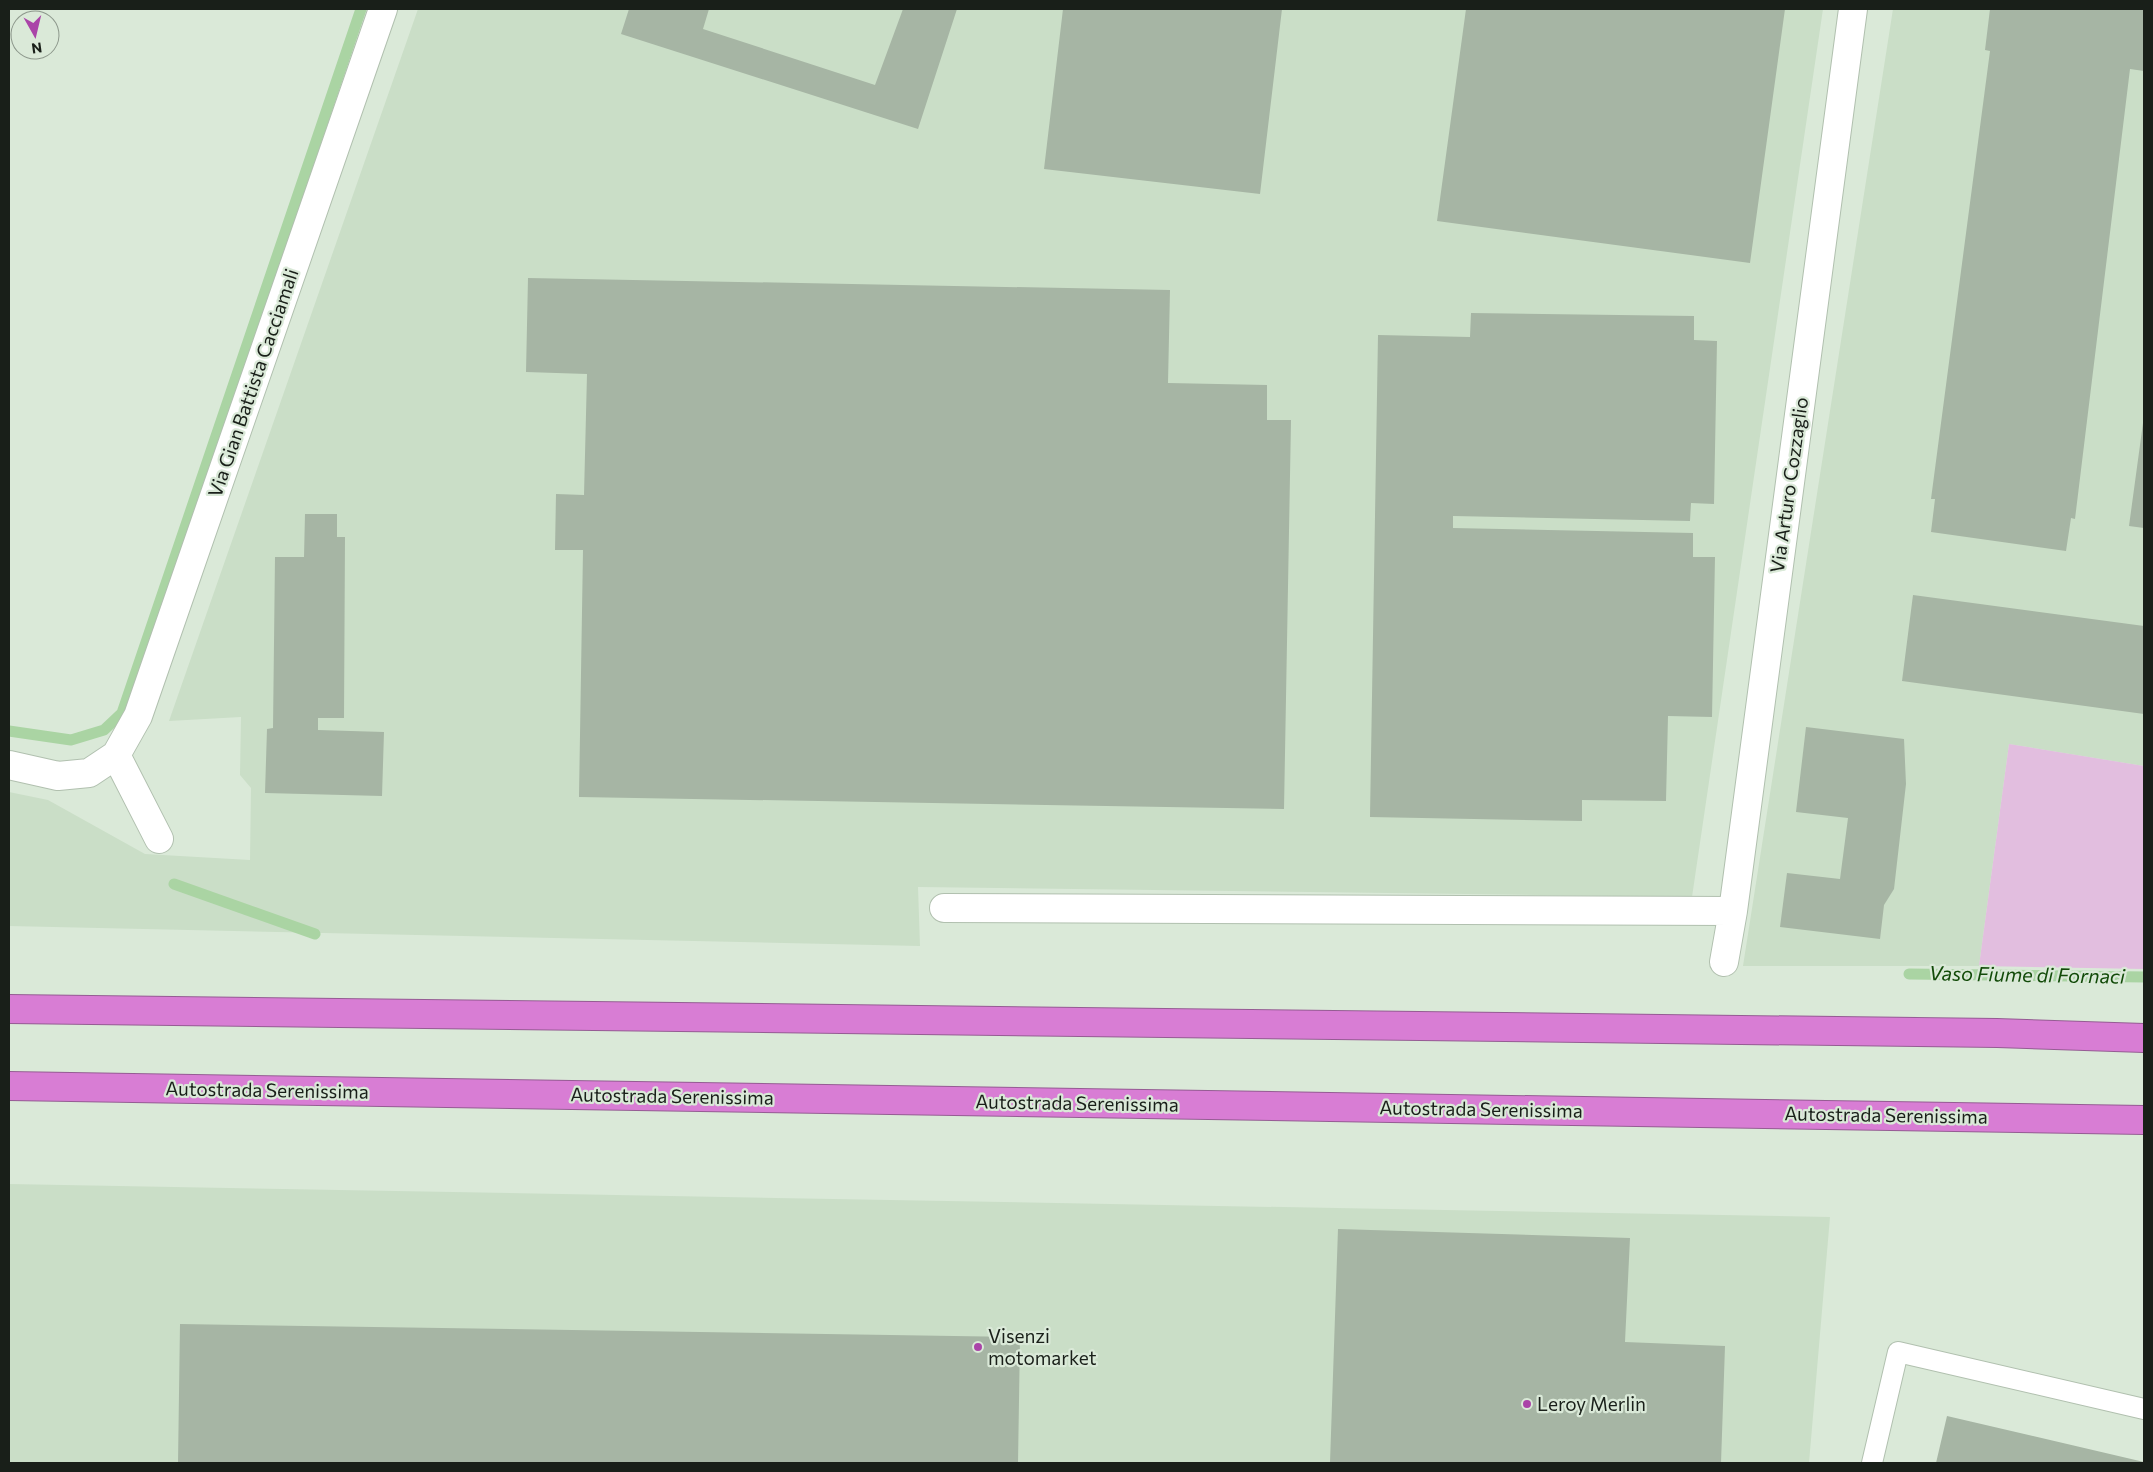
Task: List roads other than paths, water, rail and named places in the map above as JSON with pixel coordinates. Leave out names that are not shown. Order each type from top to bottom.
[{"type":"highway","points":[[9,1009],[1997,1033],[2144,1038]]},
{"type":"highway","name":"Autostrada Serenissima","points":[[9,1086],[2144,1120]]},
{"type":"street","name":"Via Gian Battista Cacciamali","points":[[116,754],[138,716],[383,9]]},
{"type":"street","name":"Via Arturo Cozzaglio","points":[[1724,962],[1733,911],[1740,847],[1853,9]]},
{"type":"street","points":[[9,766],[58,776],[89,773],[116,754],[159,839]]},
{"type":"street","points":[[944,908],[1733,911]]},
{"type":"lane","points":[[1872,1463],[1898,1352],[2144,1409]]},
{"type":"waterway","points":[[9,731],[71,740],[104,730],[122,713],[361,9]]},
{"type":"waterway","points":[[174,884],[315,934]]},
{"type":"waterway","name":"Vaso Fiume di Fornaci","points":[[1909,974],[2144,977]]},
{"type":"place","name":"Visenzi motomarket","points":[[978,1347]]},
{"type":"place","name":"Leroy Merlin","points":[[1527,1404]]}]
